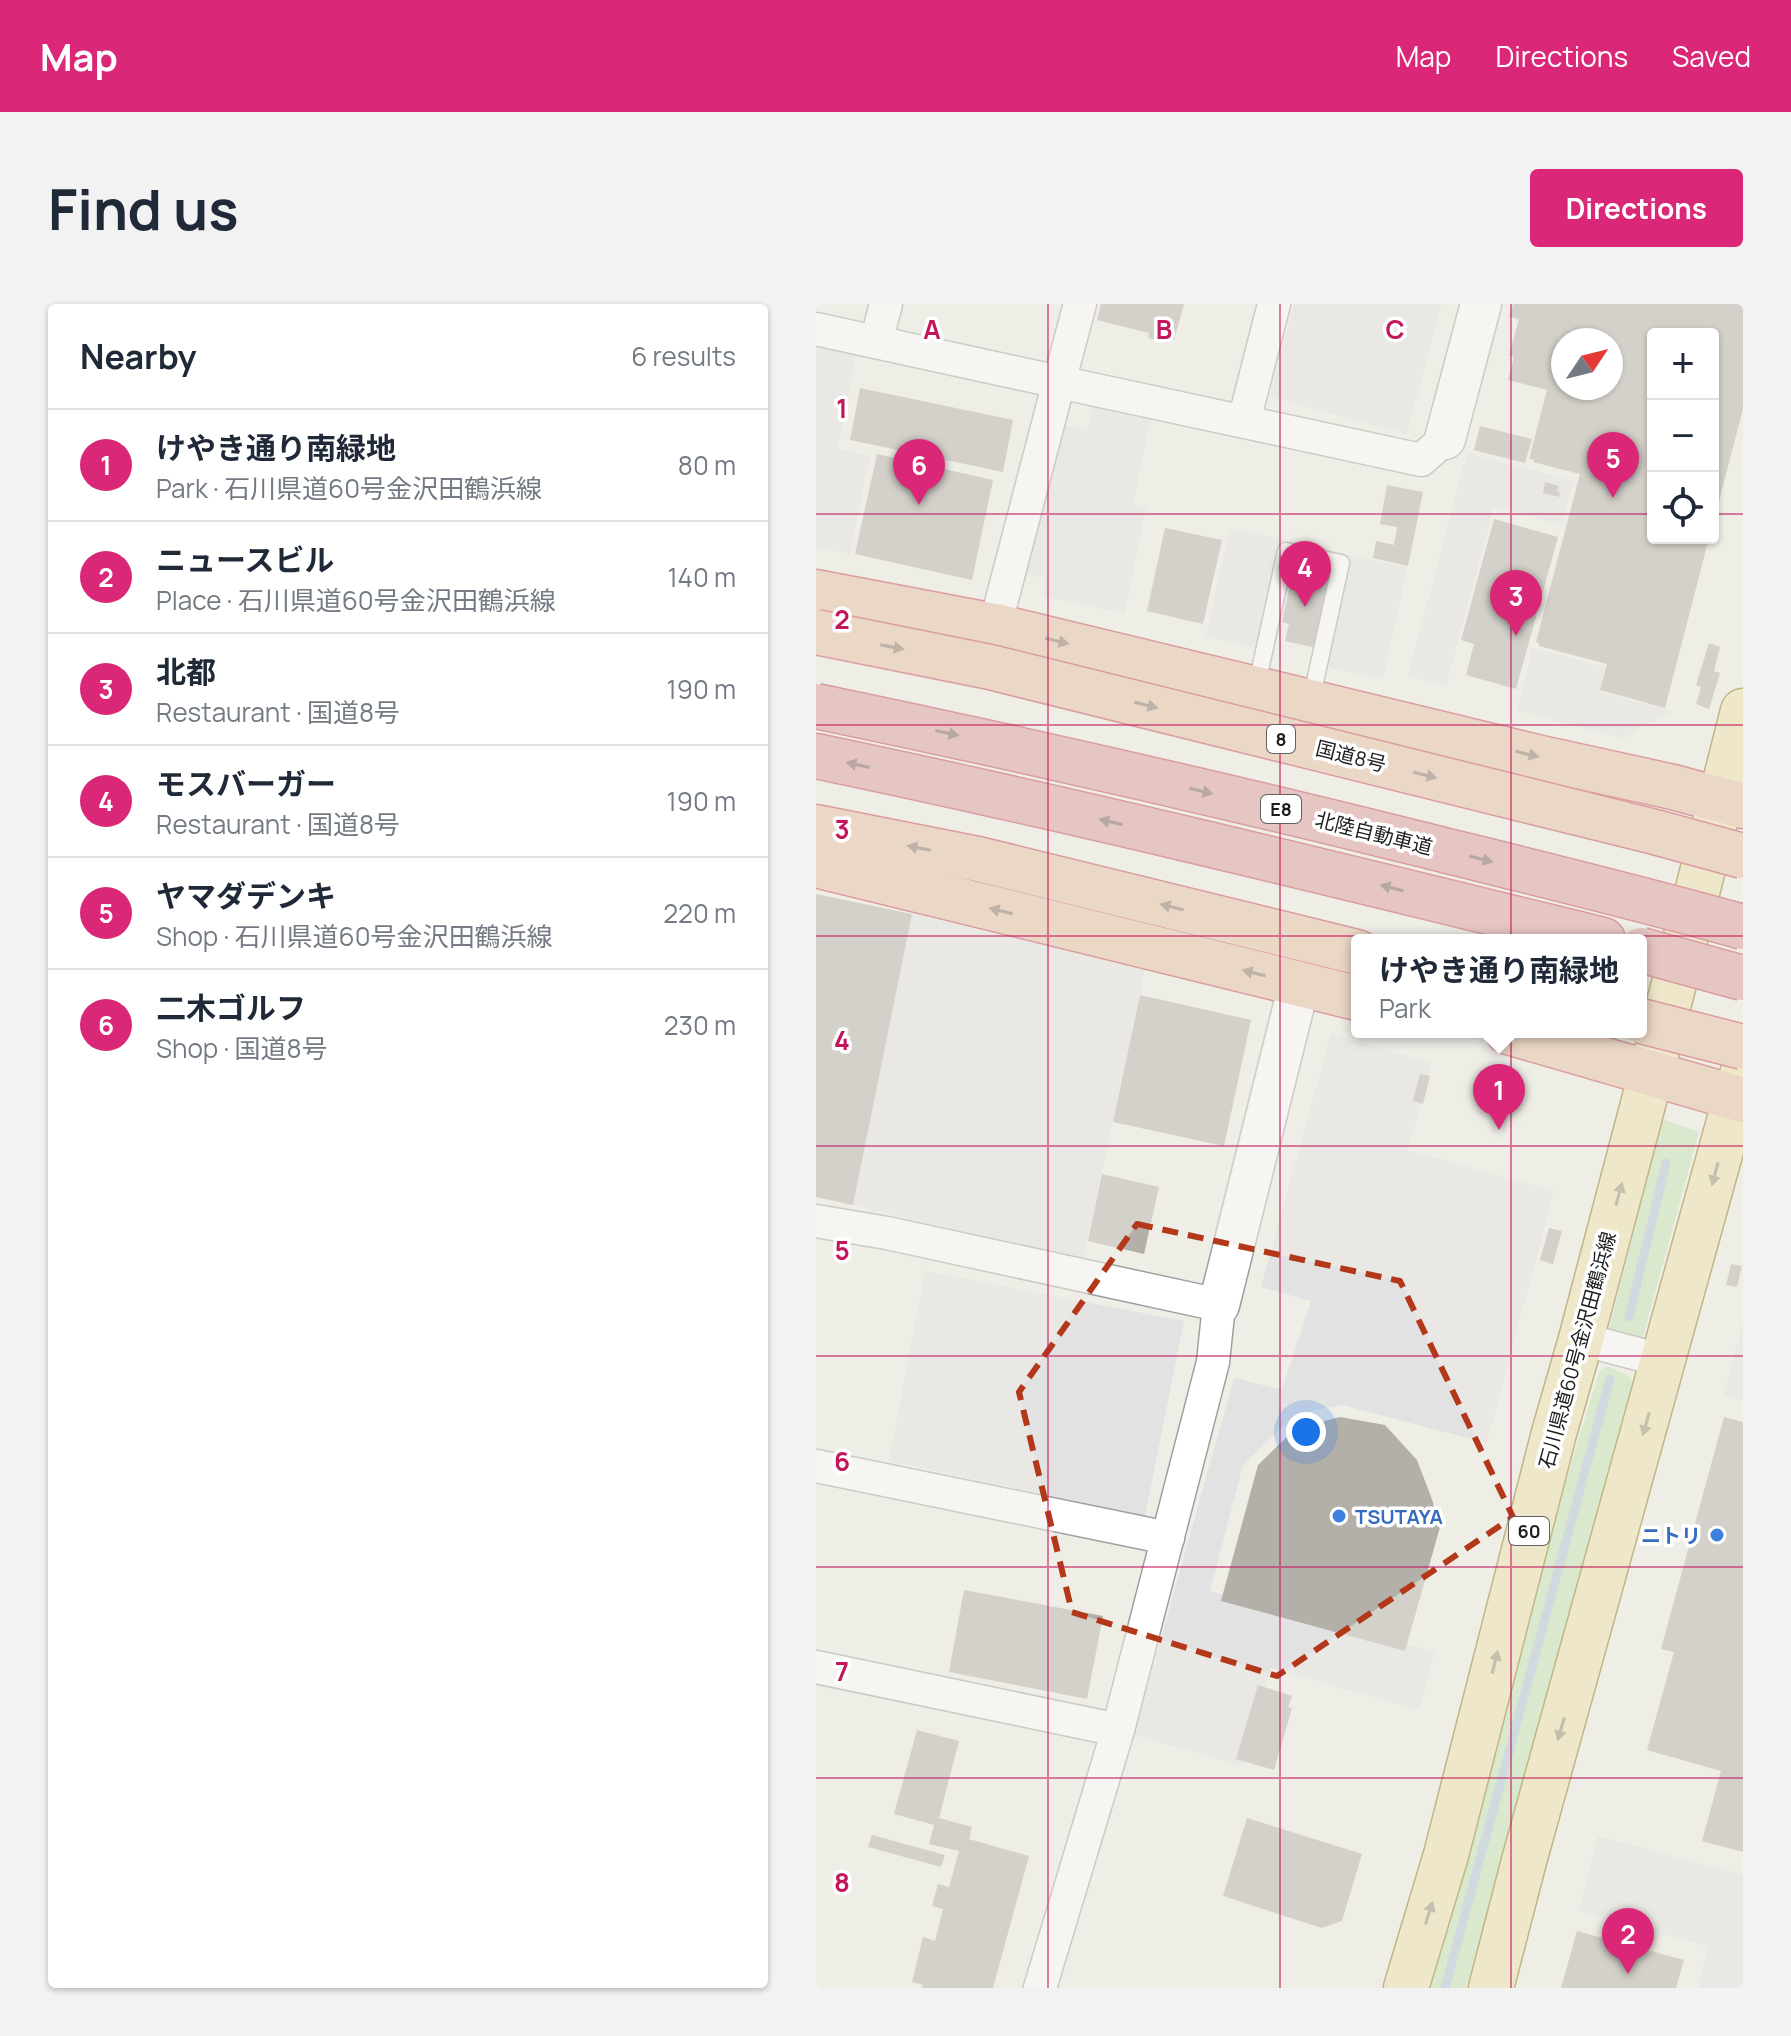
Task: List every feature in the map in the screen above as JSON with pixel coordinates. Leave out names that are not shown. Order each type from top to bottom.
[{"type":"highway","points":[[816,580],[886,596],[915,610]]},
{"type":"highway","name":"8","points":[[816,592],[995,626],[1732,803]]},
{"type":"highway","name":"国道8号","points":[[816,632],[990,667],[1743,856]]},
{"type":"highway","name":"北陸自動車道","points":[[816,706],[1265,805],[1743,927]]},
{"type":"highway","points":[[816,756],[1233,850],[1578,934]]},
{"type":"highway","points":[[816,827],[978,859],[1351,951]]},
{"type":"highway","points":[[816,865],[1351,997]]},
{"type":"highway","points":[[1647,952],[1743,978]]},
{"type":"highway","points":[[1647,1023],[1743,1047]]},
{"type":"highway","points":[[1528,1038],[1651,1074],[1741,1090]]},
{"type":"main road","name":"石川県道60号金沢田鶴浜線","points":[[1406,1988],[1446,1855],[1554,1433],[1651,1074],[1732,803],[1743,711]]},
{"type":"main road","points":[[1491,1988],[1741,1090]]},
{"type":"street","points":[[876,342],[886,304]]},
{"type":"street","points":[[995,626],[1080,304]]},
{"type":"street","points":[[1244,421],[1274,304]]},
{"type":"street","points":[[816,329],[1421,460],[1445,439],[1481,304]]},
{"type":"street","points":[[1040,1988],[1118,1730],[1168,1538],[1213,1362],[1219,1305],[1299,985]]},
{"type":"street","points":[[816,1221],[902,1236],[1219,1305]]},
{"type":"street","points":[[1581,1339],[1664,1361]]},
{"type":"street","points":[[816,1466],[1168,1538]]},
{"type":"street","points":[[816,1667],[1118,1730]]},
{"type":"lane","points":[[1255,689],[1286,551],[1341,563],[1311,702]]},
{"type":"highlighted area","points":[[1137,1224],[1400,1281],[1513,1517],[1277,1676],[1072,1612],[1019,1392]]},
{"type":"green space","points":[[1662,1119],[1699,1132],[1642,1340],[1608,1334]]},
{"type":"green space","points":[[1607,1366],[1631,1377],[1633,1386],[1466,1988],[1420,1988],[1544,1531],[1564,1487],[1599,1373]]},
{"type":"shaded area","points":[[1294,304],[1441,304],[1407,434],[1270,397]]},
{"type":"shaded area","points":[[816,347],[856,355],[838,449],[870,456],[850,554],[816,547]]},
{"type":"shaded area","points":[[1094,405],[1151,416],[1133,505],[1146,508],[1125,613],[1043,596],[1046,578],[1023,574],[1064,425],[1086,430]]},
{"type":"shaded area","points":[[1467,453],[1573,481],[1562,525],[1494,507],[1446,686],[1408,676]]},
{"type":"shaded area","points":[[1230,528],[1407,568],[1383,679],[1314,664],[1335,567],[1276,553],[1256,648],[1206,636]]},
{"type":"shaded area","points":[[1532,648],[1605,667],[1599,692],[1673,711],[1623,738],[1517,711]]},
{"type":"shaded area","points":[[912,914],[1145,970],[1083,1261],[853,1205]]},
{"type":"shaded area","points":[[1331,1034],[1432,1063],[1408,1150],[1554,1191],[1487,1443],[1342,1405],[1296,1414],[1243,1465],[1210,1591],[1435,1652],[1419,1710],[1271,1668],[1243,1766],[1134,1735],[1234,1378],[1282,1390],[1311,1301],[1261,1287]]},
{"type":"shaded area","points":[[925,1271],[1184,1321],[1145,1516],[889,1461]]},
{"type":"shaded area","points":[[1743,1324],[1743,1400],[1723,1395]]},
{"type":"shaded area","points":[[1598,1836],[1743,1875],[1743,1988],[1698,1988],[1708,1946],[1579,1911]]},
{"type":"building","points":[[1101,304],[1184,304],[1174,340],[1169,338],[1168,343],[1148,338],[1149,333],[1097,320]]},
{"type":"building","points":[[1513,304],[1743,304],[1743,409],[1719,501],[1719,328],[1647,328],[1647,544],[1707,544],[1665,708],[1600,690],[1607,664],[1539,646],[1536,642],[1580,474],[1529,459],[1547,390],[1508,380],[1514,357],[1509,356],[1519,319],[1509,317]]},
{"type":"building","points":[[860,388],[1013,420],[1003,472],[850,440]]},
{"type":"building","points":[[1480,426],[1532,439],[1525,463],[1474,450]]},
{"type":"building","points":[[877,454],[993,480],[972,580],[855,554]]},
{"type":"building","points":[[1545,482],[1559,486],[1559,497],[1543,493]]},
{"type":"building","points":[[1387,485],[1423,492],[1408,566],[1373,558],[1376,541],[1394,545],[1397,527],[1380,524]]},
{"type":"building","points":[[1494,519],[1558,537],[1516,689],[1466,675],[1474,644],[1461,640]]},
{"type":"building","points":[[1165,528],[1222,540],[1203,624],[1147,611]]},
{"type":"building","points":[[1310,552],[1324,554],[1321,568],[1332,570],[1316,648],[1285,641],[1289,624],[1282,622],[1291,580],[1298,582],[1302,563],[1307,565]]},
{"type":"building","points":[[1709,643],[1720,647],[1714,671],[1720,673],[1709,709],[1696,704],[1701,687],[1696,685]]},
{"type":"building","points":[[816,894],[912,914],[853,1205],[816,1197]]},
{"type":"building","points":[[1140,995],[1251,1020],[1224,1146],[1113,1122]]},
{"type":"building","points":[[1420,1074],[1430,1076],[1423,1104],[1413,1101]]},
{"type":"building","points":[[1102,1174],[1159,1187],[1144,1254],[1088,1241]]},
{"type":"building","points":[[1549,1228],[1562,1231],[1553,1264],[1540,1260]]},
{"type":"building","points":[[1731,1264],[1742,1266],[1737,1287],[1726,1285]]},
{"type":"building","name":"TSUTAYA","points":[[1340,1417],[1385,1425],[1417,1460],[1433,1502],[1435,1518],[1442,1520],[1405,1651],[1221,1601],[1258,1465],[1295,1429]]},
{"type":"building","name":"ニトリ","points":[[1724,1417],[1743,1422],[1743,1852],[1702,1841],[1721,1771],[1647,1750],[1674,1652],[1661,1649]]},
{"type":"building","points":[[964,1590],[1103,1616],[1087,1699],[949,1672]]},
{"type":"building","points":[[1258,1685],[1292,1696],[1288,1707],[1292,1708],[1274,1770],[1236,1759]]},
{"type":"building","points":[[917,1730],[959,1741],[939,1818],[972,1827],[969,1839],[1029,1856],[993,1988],[922,1988],[923,1985],[912,1982],[923,1937],[935,1941],[943,1909],[932,1906],[938,1884],[949,1887],[959,1851],[929,1844],[934,1825],[894,1814]]},
{"type":"building","points":[[1247,1818],[1362,1854],[1342,1921],[1322,1928],[1223,1896]]},
{"type":"building","points":[[872,1835],[945,1855],[941,1867],[868,1847]]},
{"type":"building","points":[[1577,1931],[1684,1960],[1676,1988],[1561,1988]]},
{"type":"waterway","points":[[1629,1317],[1666,1163]]},
{"type":"waterway","points":[[1445,1988],[1610,1379]]},
{"type":"place","name":"ヤマダデンキ","points":[[1613,498]]},
{"type":"place","name":"二木ゴルフ","points":[[919,505]]},
{"type":"place","name":"モスバーガー","points":[[1305,607]]},
{"type":"place","name":"北都","points":[[1516,636]]},
{"type":"place","name":"けやき通り南緑地","points":[[1499,1130]]},
{"type":"place","name":"TSUTAYA","points":[[1339,1516]]},
{"type":"place","name":"ニトリ","points":[[1717,1535]]},
{"type":"place","name":"ニュースビル","points":[[1628,1974]]}]
